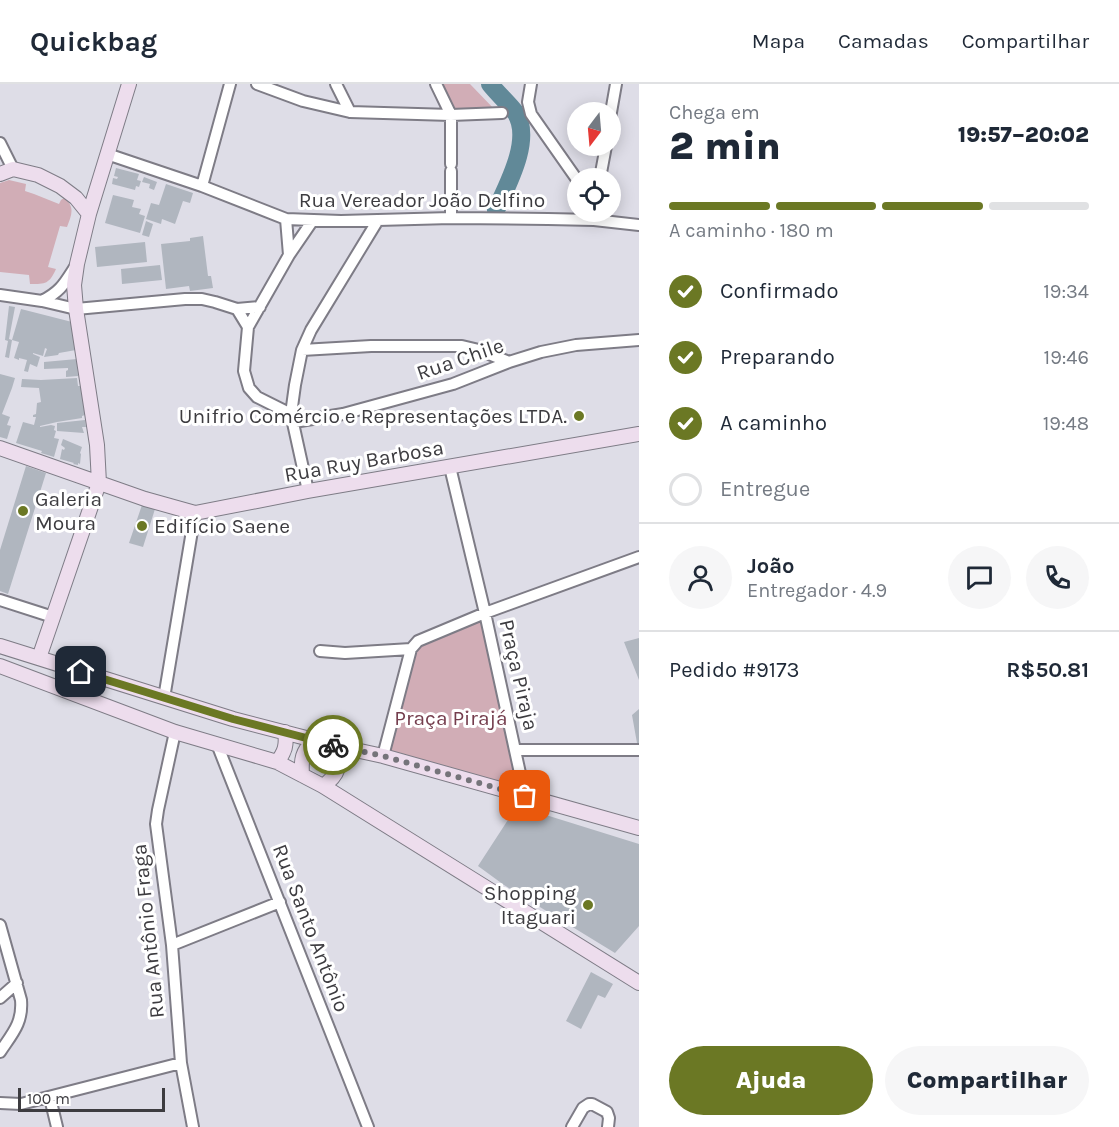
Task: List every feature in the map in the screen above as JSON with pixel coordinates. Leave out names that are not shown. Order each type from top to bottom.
[{"type":"main road","points":[[39,658],[99,483],[94,418],[76,309],[75,285],[77,264],[89,214],[129,84]]},
{"type":"main road","points":[[7,171],[38,175],[60,186],[76,198],[89,214]]},
{"type":"main road","name":"Rua Ruy Barbosa","points":[[0,448],[145,499],[195,513],[639,434]]},
{"type":"main road","points":[[0,646],[233,719],[383,756],[639,828]]},
{"type":"main road","points":[[1,670],[175,732],[277,762],[313,781],[639,983]]},
{"type":"main road","points":[[277,762],[286,747],[285,732]]},
{"type":"main road","points":[[313,781],[301,764],[306,748],[314,740]]},
{"type":"main road","points":[[313,781],[331,780],[336,773],[339,757],[337,746]]},
{"type":"street","points":[[201,186],[230,84]]},
{"type":"street","points":[[257,84],[303,101],[350,112],[451,115],[502,113]]},
{"type":"street","points":[[336,84],[350,112]]},
{"type":"street","points":[[436,84],[451,115],[451,218]]},
{"type":"street","points":[[531,84],[528,102],[531,114],[569,168]]},
{"type":"street","points":[[613,102],[616,84]]},
{"type":"street","points":[[0,143],[7,171]]},
{"type":"street","name":"Rua Vereador João Delfino","points":[[108,154],[201,186],[286,219],[378,220],[567,216]]},
{"type":"street","points":[[286,219],[289,255]]},
{"type":"street","points":[[293,418],[257,397],[249,388],[244,371],[248,327],[289,255],[313,220]]},
{"type":"street","points":[[308,492],[293,418],[295,385],[302,350],[311,330],[378,220]]},
{"type":"street","name":"Rua Vereador João Delfino","points":[[621,221],[639,225]]},
{"type":"street","points":[[42,301],[56,294],[77,264]]},
{"type":"street","points":[[0,295],[76,309],[185,299],[215,302],[237,309],[260,307]]},
{"type":"street","points":[[237,309],[248,327]]},
{"type":"street","name":"Rua Chile","points":[[293,418],[333,416],[417,394],[453,384],[542,352],[576,345],[639,340]]},
{"type":"street","points":[[302,350],[371,346],[462,346],[509,362]]},
{"type":"street","points":[[450,467],[485,613],[639,557]]},
{"type":"street","points":[[164,698],[195,513]]},
{"type":"street","points":[[0,600],[53,617]]},
{"type":"street","name":"Praça Piraja","points":[[411,649],[418,641],[485,613],[525,796]]},
{"type":"street","points":[[320,651],[345,653],[411,649],[383,756]]},
{"type":"street","name":"Rua Antônio Fraga","points":[[175,732],[156,824],[172,945],[181,1063],[193,1127]]},
{"type":"street","name":"Rua Santo Antônio","points":[[217,744],[368,1127]]},
{"type":"street","points":[[516,750],[639,750]]},
{"type":"street","points":[[172,945],[280,902]]},
{"type":"street","points":[[0,925],[22,1010],[20,1021],[0,1052]]},
{"type":"street","points":[[0,998],[16,983]]},
{"type":"street","points":[[2,1104],[21,1104],[50,1098],[181,1063]]},
{"type":"street","points":[[50,1098],[57,1127]]},
{"type":"street","points":[[572,1127],[583,1108],[589,1104],[607,1112],[608,1127]]},
{"type":"green space","points":[[438,84],[470,84],[497,112],[451,112]]},
{"type":"green space","points":[[9,180],[26,184],[25,191],[59,204],[64,198],[71,208],[67,227],[60,226],[48,267],[56,269],[51,278],[43,283],[30,284],[29,275],[0,272],[0,183]]},
{"type":"green space","name":"Praça Pirajá","points":[[485,613],[525,796],[383,756],[411,649]]},
{"type":"building","points":[[116,168],[139,174],[137,180],[141,181],[139,187],[136,186],[135,190],[112,184],[113,178],[118,177],[114,176]]},
{"type":"building","points":[[144,177],[157,182],[154,190],[149,188],[150,184],[142,182]]},
{"type":"building","points":[[166,184],[193,193],[190,203],[183,201],[175,224],[162,219],[161,224],[146,219],[151,203],[159,205]]},
{"type":"building","points":[[113,195],[134,200],[132,207],[141,209],[139,214],[145,216],[140,233],[105,223]]},
{"type":"building","points":[[146,221],[153,224],[149,237],[142,235]]},
{"type":"building","points":[[203,236],[208,276],[211,276],[213,288],[190,291],[189,286],[166,289],[161,244],[190,241],[190,238]]},
{"type":"building","points":[[145,242],[147,262],[97,267],[95,247]]},
{"type":"building","points":[[160,265],[162,280],[122,284],[121,269]]},
{"type":"building","points":[[9,306],[15,307],[9,339],[12,340],[9,358],[5,357],[8,341],[5,340]]},
{"type":"building","points":[[21,309],[72,322],[76,350],[44,357],[47,349],[45,348],[43,356],[33,353],[40,357],[37,367],[30,364],[28,372],[24,371],[27,360],[14,358],[19,342],[12,340]]},
{"type":"building","points":[[77,359],[78,376],[66,377],[68,368],[44,369],[44,362]]},
{"type":"building","points":[[0,374],[15,378],[2,414],[10,417],[7,425],[11,426],[7,439],[0,437]]},
{"type":"building","points":[[77,378],[78,386],[82,386],[85,415],[82,418],[40,426],[55,426],[54,438],[59,439],[54,457],[16,443],[23,422],[34,425],[36,417],[33,415],[36,414],[37,403],[41,402],[39,388],[21,387],[22,379]]},
{"type":"building","points":[[85,420],[86,427],[82,427],[84,433],[57,431],[57,423]]},
{"type":"building","points":[[63,439],[82,447],[80,464],[60,459],[62,449],[65,448],[61,445]]},
{"type":"building","name":"Galeria Moura","points":[[26,466],[46,473],[8,594],[0,591],[0,550]]},
{"type":"building","name":"Edifício Saene","points":[[142,505],[155,509],[143,547],[129,543]]},
{"type":"building","points":[[639,638],[639,680],[624,642]]},
{"type":"building","points":[[639,709],[639,743],[637,743],[632,715]]},
{"type":"building","name":"Shopping Itaguari","points":[[517,806],[639,844],[639,926],[615,953],[504,885],[478,866]]},
{"type":"building","points":[[591,972],[613,984],[605,998],[598,995],[581,1029],[566,1021]]},
{"type":"waterway","points":[[490,84],[515,112],[520,123],[521,135],[517,161],[496,210]]},
{"type":"way so far","points":[[333,745],[383,756],[525,796]]},
{"type":"place","name":"Unifrio Comércio e Representações LTDA.","points":[[579,416]]},
{"type":"place","name":"Galeria Moura","points":[[23,511]]},
{"type":"place","name":"Edifício Saene","points":[[142,526]]},
{"type":"place","name":"Shopping Itaguari","points":[[588,905]]},
{"type":"route","points":[[81,672],[233,719],[333,745]]}]
